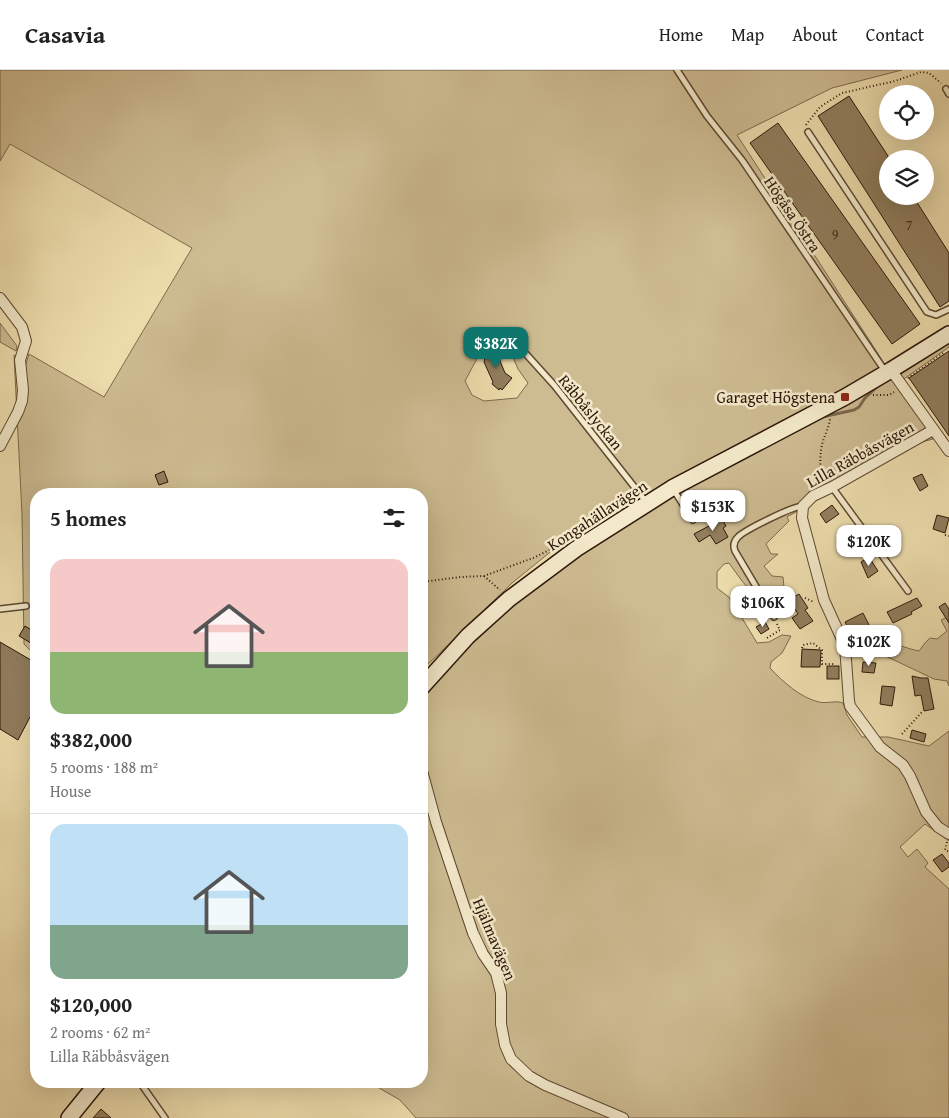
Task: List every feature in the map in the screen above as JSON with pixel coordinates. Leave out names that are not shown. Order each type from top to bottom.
[{"type":"street","points":[[0,298],[22,327],[26,341],[20,360],[23,390],[22,401],[0,446]]},
{"type":"street","name":"Kongahällavägen","points":[[428,680],[468,636],[509,599],[576,549],[672,488],[845,397],[949,334]]},
{"type":"street","points":[[889,372],[900,384],[949,451]]},
{"type":"street","name":"Lilla Räbbåsvägen","points":[[933,430],[813,496],[803,506],[802,518],[824,600],[845,646],[850,706],[880,746],[903,765],[926,812],[938,827],[949,835]]},
{"type":"street","name":"Hjälmavägen","points":[[428,793],[436,822],[474,933],[483,954],[496,973],[502,993],[501,1024],[505,1045],[511,1059],[529,1076],[545,1085],[623,1118]]},
{"type":"street","points":[[69,1118],[93,1088]]},
{"type":"lane","name":"Högåsa Östra","points":[[677,70],[707,116],[742,160],[889,372]]},
{"type":"lane","points":[[808,132],[927,312],[936,315],[949,309]]},
{"type":"lane","name":"Räbbåslyckan","points":[[508,343],[526,354],[554,385],[647,503]]},
{"type":"lane","points":[[832,487],[908,591]]},
{"type":"lane","points":[[672,488],[693,520]]},
{"type":"lane","name":"Lilla Räbbåsvägen","points":[[774,616],[735,552],[734,545],[739,536],[747,531],[787,510],[803,506]]},
{"type":"lane","points":[[0,610],[26,606]]},
{"type":"lane","points":[[144,1088],[165,1118]]},
{"type":"path","points":[[808,132],[806,125],[813,114],[846,92],[895,81],[921,72],[934,76],[947,91]]},
{"type":"path","points":[[879,395],[889,395],[900,384],[949,349]]},
{"type":"path","points":[[821,492],[821,450],[824,437],[830,426],[830,417]]},
{"type":"path","points":[[945,535],[949,536]]},
{"type":"path","points":[[428,581],[484,576],[533,558],[557,545],[566,543],[571,544],[576,549]]},
{"type":"path","points":[[484,576],[509,599]]},
{"type":"path","points":[[767,638],[780,630],[774,616]]},
{"type":"path","points":[[802,648],[803,645],[813,643],[822,650],[822,664],[834,664]]},
{"type":"path","points":[[902,734],[922,712]]},
{"type":"path","points":[[949,835],[945,850],[949,852]]},
{"type":"shaded area","points":[[0,70],[902,70],[832,88],[737,135],[933,439],[918,443],[787,517],[789,521],[766,544],[771,554],[778,554],[764,566],[772,576],[783,577],[784,587],[770,607],[757,593],[750,590],[729,563],[724,564],[717,572],[717,588],[730,598],[757,643],[769,642],[782,635],[791,636],[782,653],[771,662],[770,668],[786,684],[812,700],[843,703],[847,715],[862,737],[888,737],[929,746],[949,731],[949,841],[925,824],[900,847],[908,857],[917,849],[928,863],[925,867],[949,889],[949,1118],[416,1118],[400,1100],[379,1088],[428,1088],[428,691],[479,636],[527,593],[586,550],[659,504],[645,491],[559,545],[512,583],[428,664],[428,488],[30,488],[30,650],[24,644],[22,514],[14,355],[26,364],[29,354],[104,397],[192,248],[10,144],[0,161]],"holes":[[[503,329],[515,332],[518,342],[511,353],[518,369],[528,383],[517,398],[484,401],[472,395],[465,381],[480,353]]]},
{"type":"shaded area","points":[[0,323],[17,346],[16,351],[0,342]]},
{"type":"shaded area","points":[[949,342],[949,347],[901,381],[902,369]]},
{"type":"shaded area","points":[[949,616],[949,686],[947,681],[934,679],[875,651],[887,643],[919,651],[930,638],[937,639],[947,631],[941,620]]},
{"type":"building","points":[[849,96],[884,150],[879,150],[879,205],[919,205],[949,253],[949,301],[940,307],[818,116]]},
{"type":"building","points":[[778,123],[920,324],[892,344],[750,143]]},
{"type":"building","points":[[487,348],[502,352],[500,361],[505,373],[512,378],[502,390],[500,388],[499,390],[492,384],[493,382],[484,362]]},
{"type":"building","points":[[949,351],[949,436],[909,378]]},
{"type":"building","points":[[164,471],[168,482],[159,485],[155,475]]},
{"type":"building","points":[[922,474],[928,486],[920,491],[913,478]]},
{"type":"building","points":[[832,505],[839,514],[826,523],[820,514]]},
{"type":"building","points":[[937,515],[949,518],[945,533],[933,529]]},
{"type":"building","points":[[722,519],[726,526],[723,528],[728,537],[716,544],[710,535],[699,542],[694,534]]},
{"type":"building","points":[[851,532],[859,542],[851,548],[843,538]]},
{"type":"building","points":[[869,557],[878,571],[868,578],[861,562]]},
{"type":"building","points":[[799,594],[808,608],[805,610],[813,621],[800,629],[792,618],[798,614],[789,600]]},
{"type":"building","points":[[917,598],[922,606],[911,612],[912,614],[893,623],[887,612]]},
{"type":"building","points":[[945,603],[949,609],[949,623],[939,607]]},
{"type":"building","points":[[863,613],[869,625],[851,634],[845,622]]},
{"type":"building","points":[[765,622],[769,629],[761,634],[756,627]]},
{"type":"building","points":[[25,626],[30,629],[30,642],[19,636]]},
{"type":"building","points":[[0,642],[30,660],[30,717],[18,740],[0,729]]},
{"type":"building","points":[[802,649],[821,650],[820,667],[801,667]]},
{"type":"building","points":[[863,662],[876,663],[874,673],[862,672]]},
{"type":"building","points":[[827,666],[839,666],[839,679],[827,679]]},
{"type":"building","points":[[912,676],[928,678],[934,709],[924,711],[921,695],[915,696]]},
{"type":"building","points":[[882,686],[895,687],[892,706],[880,704]]},
{"type":"building","points":[[912,730],[926,734],[924,742],[910,738]]},
{"type":"building","points":[[942,854],[949,863],[949,867],[942,872],[933,860]]},
{"type":"building","points":[[101,1109],[111,1118],[93,1118]]},
{"type":"waterway","points":[[822,417],[854,410],[880,384]]},
{"type":"place","name":"Garaget Högstena","points":[[845,397]]}]
